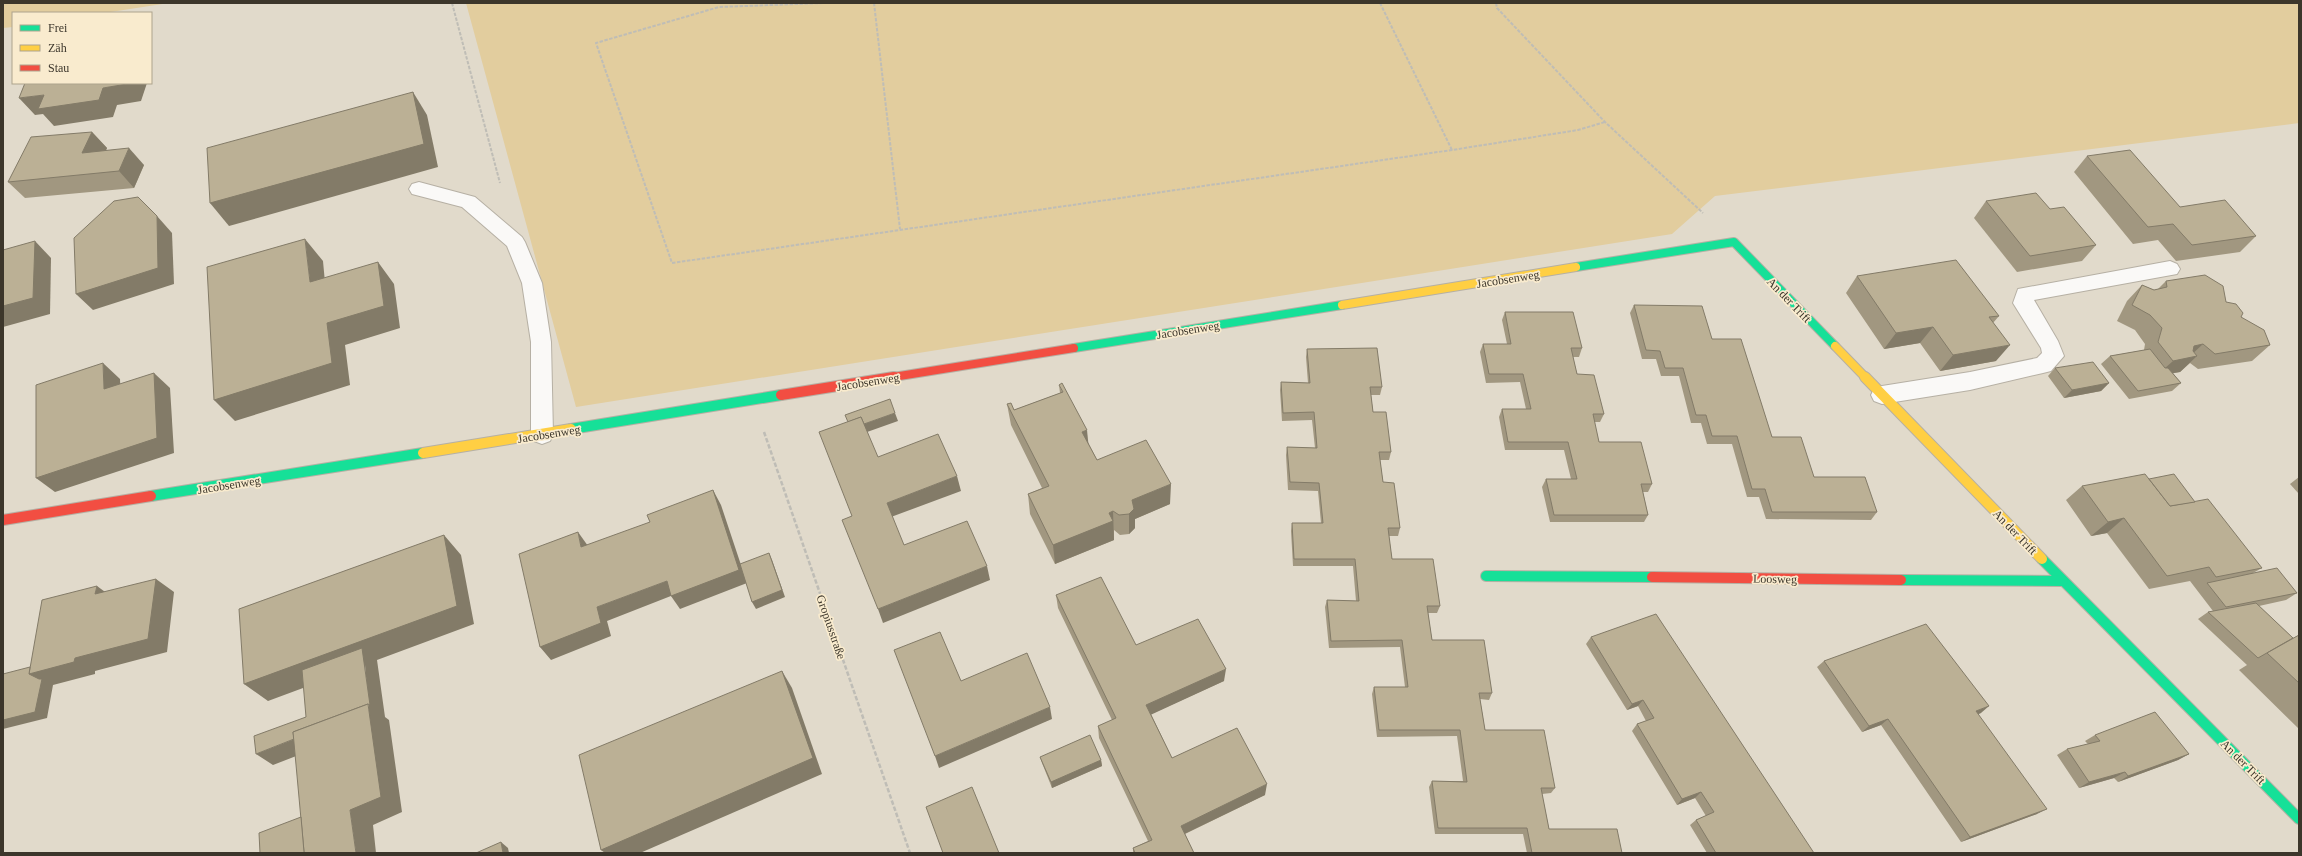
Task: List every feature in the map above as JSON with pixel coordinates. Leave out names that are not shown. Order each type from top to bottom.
[{"type":"street","name":"An der Trift","points":[[1734,242],[2064,581],[2299,819]]},
{"type":"street","name":"Jacobsenweg","points":[[3,520],[542,435],[1734,242]]},
{"type":"street","name":"Loosweg","points":[[1486,576],[2064,581]]},
{"type":"lane","points":[[419,189],[468,202],[515,242],[532,283],[541,342],[542,435]]},
{"type":"lane","points":[[1882,395],[1970,381],[2043,365],[2054,356],[2023,303],[2025,294],[2170,269]]},
{"type":"path","points":[[452,3],[501,188]]},
{"type":"path","points":[[823,3],[719,7],[596,43],[672,263],[1452,150],[1578,130],[1605,122]]},
{"type":"path","points":[[874,3],[900,229]]},
{"type":"path","points":[[1380,3],[1452,150]]},
{"type":"path","points":[[1496,3],[1497,8],[1605,122],[1734,242]]},
{"type":"path","name":"Gropiusstraße","points":[[753,400],[910,853]]},
{"type":"shaded area","points":[[3,3],[169,3],[110,12],[12,12],[12,27],[3,28]]},
{"type":"shaded area","points":[[466,3],[2299,3],[2299,123],[1715,196],[1672,234],[576,407]]},
{"type":"building","points":[[25,84],[127,84],[103,88],[99,100],[38,109],[44,95],[19,98]]},
{"type":"building","points":[[413,92],[424,144],[210,203],[207,148]]},
{"type":"building","points":[[92,132],[82,153],[129,148],[119,171],[8,182],[31,137]]},
{"type":"building","points":[[2130,150],[2180,207],[2225,200],[2256,236],[2192,245],[2173,224],[2148,227],[2087,156]]},
{"type":"building","points":[[2036,193],[2050,209],[2064,207],[2096,245],[2030,256],[1986,201]]},
{"type":"building","points":[[138,197],[157,216],[158,268],[76,294],[74,238],[114,201]]},
{"type":"building","points":[[305,239],[310,282],[378,262],[384,306],[327,323],[332,363],[214,400],[207,267]]},
{"type":"building","points":[[35,241],[33,298],[3,306],[3,250]]},
{"type":"building","points":[[1956,260],[1999,316],[1989,317],[2010,345],[1953,355],[1933,327],[1896,333],[1857,276]]},
{"type":"building","points":[[2205,275],[2223,286],[2226,302],[2236,304],[2243,313],[2241,317],[2264,330],[2270,345],[2215,354],[2203,344],[2194,346],[2193,351],[2197,356],[2173,361],[2158,342],[2162,328],[2150,315],[2132,305],[2142,285],[2154,290],[2167,287],[2166,281]]},
{"type":"building","points":[[1634,305],[1702,306],[1712,339],[1741,339],[1772,437],[1801,437],[1814,477],[1865,477],[1877,512],[1772,512],[1765,489],[1752,489],[1737,436],[1712,436],[1706,415],[1696,415],[1683,368],[1665,368],[1660,351],[1646,350]]},
{"type":"building","points":[[1505,312],[1573,312],[1582,348],[1571,348],[1577,374],[1594,375],[1604,414],[1593,414],[1599,442],[1641,442],[1652,484],[1641,484],[1648,515],[1554,515],[1546,479],[1577,479],[1568,442],[1508,442],[1502,409],[1531,409],[1523,374],[1489,374],[1483,344],[1511,344]]},
{"type":"building","points":[[1377,348],[1382,387],[1370,387],[1373,412],[1386,412],[1391,452],[1379,452],[1383,482],[1394,483],[1400,528],[1388,528],[1392,559],[1433,559],[1440,606],[1427,606],[1432,640],[1484,640],[1492,693],[1479,693],[1485,730],[1544,730],[1555,788],[1541,788],[1549,829],[1617,829],[1622,853],[1532,853],[1527,828],[1438,828],[1432,781],[1467,782],[1460,730],[1379,730],[1374,687],[1408,687],[1402,640],[1331,641],[1327,600],[1359,601],[1355,559],[1294,559],[1292,523],[1323,523],[1319,483],[1290,482],[1287,447],[1317,448],[1314,412],[1283,413],[1281,382],[1310,383],[1307,349]]},
{"type":"building","points":[[2150,349],[2165,368],[2168,368],[2181,383],[2138,391],[2110,356]]},
{"type":"building","points":[[2093,362],[2109,383],[2072,390],[2055,368]]},
{"type":"building","points":[[103,363],[104,389],[154,373],[157,438],[36,478],[36,385]]},
{"type":"building","points":[[1062,383],[1087,430],[1082,432],[1097,460],[1146,440],[1171,484],[1132,500],[1134,509],[1129,514],[1119,515],[1113,511],[1109,513],[1113,521],[1053,545],[1028,494],[1049,486],[1007,404],[1011,403],[1014,410],[1063,392],[1059,385]]},
{"type":"building","points":[[890,399],[895,413],[864,424],[861,417],[848,422],[845,415]]},
{"type":"building","points":[[861,417],[878,457],[938,434],[957,476],[887,503],[904,545],[967,521],[987,566],[878,609],[842,520],[852,516],[819,432]]},
{"type":"building","points":[[2145,474],[2170,506],[2208,499],[2262,568],[2216,577],[2209,567],[2167,576],[2124,518],[2108,522],[2082,486]]},
{"type":"building","points":[[2174,474],[2195,502],[2170,506],[2149,479]]},
{"type":"building","points":[[713,490],[739,570],[671,596],[667,581],[597,607],[601,623],[540,647],[519,554],[578,532],[581,547],[650,522],[647,515]]},
{"type":"building","points":[[444,535],[457,606],[244,684],[239,609]]},
{"type":"building","points":[[769,553],[782,590],[752,602],[740,564]]},
{"type":"building","points":[[2277,568],[2297,593],[2226,607],[2207,583]]},
{"type":"building","points":[[1101,577],[1136,645],[1198,619],[1226,669],[1146,705],[1172,758],[1237,728],[1267,784],[1181,826],[1194,853],[1135,853],[1133,848],[1152,840],[1098,726],[1116,718],[1056,595]]},
{"type":"building","points":[[156,579],[148,639],[75,658],[74,662],[29,674],[42,600],[97,586],[95,594]]},
{"type":"building","points":[[2256,603],[2293,638],[2258,658],[2208,612]]},
{"type":"building","points":[[1656,614],[1814,853],[1716,853],[1696,820],[1714,812],[1701,792],[1682,799],[1637,724],[1654,718],[1643,700],[1632,704],[1591,637]]},
{"type":"building","points":[[1926,624],[1989,706],[1976,711],[2047,809],[1970,837],[1888,719],[1869,726],[1824,661]]},
{"type":"building","points":[[940,632],[961,681],[1027,653],[1050,707],[935,756],[894,650]]},
{"type":"building","points":[[2299,635],[2299,683],[2267,653]]},
{"type":"building","points":[[362,648],[370,705],[368,704],[293,732],[294,739],[256,754],[254,736],[306,717],[302,670]]},
{"type":"building","points":[[30,667],[29,674],[42,679],[35,712],[3,720],[3,674]]},
{"type":"building","points":[[782,671],[813,758],[601,850],[579,755]]},
{"type":"building","points":[[368,704],[381,797],[350,810],[356,853],[303,853],[293,732]]},
{"type":"building","points":[[2155,712],[2189,754],[2128,776],[2125,772],[2089,782],[2067,749],[2100,741],[2095,735]]},
{"type":"building","points":[[1090,735],[1101,760],[1051,782],[1040,757]]},
{"type":"building","points":[[972,787],[999,853],[943,853],[926,807]]},
{"type":"building","points":[[301,817],[303,853],[260,853],[259,833]]},
{"type":"building","points":[[501,842],[503,853],[476,853]]},
{"type":"traffic: fast","points":[[1576,267],[1734,242],[1835,346]]},
{"type":"traffic: fast","points":[[1074,348],[1342,305]]},
{"type":"traffic: fast","points":[[571,429],[781,395]]},
{"type":"traffic: fast","points":[[151,496],[423,453]]},
{"type":"traffic: fast","points":[[2042,559],[2299,819]]},
{"type":"traffic: fast","points":[[1486,576],[1652,577]]},
{"type":"traffic: fast","points":[[1901,580],[2063,581]]},
{"type":"traffic: slow","points":[[1342,305],[1576,267]]},
{"type":"traffic: slow","points":[[1835,346],[2042,559]]},
{"type":"traffic: slow","points":[[423,453],[571,429]]},
{"type":"traffic: jam","points":[[781,395],[1074,348]]},
{"type":"traffic: jam","points":[[3,520],[151,496]]},
{"type":"traffic: jam","points":[[1652,577],[1901,580]]}]
